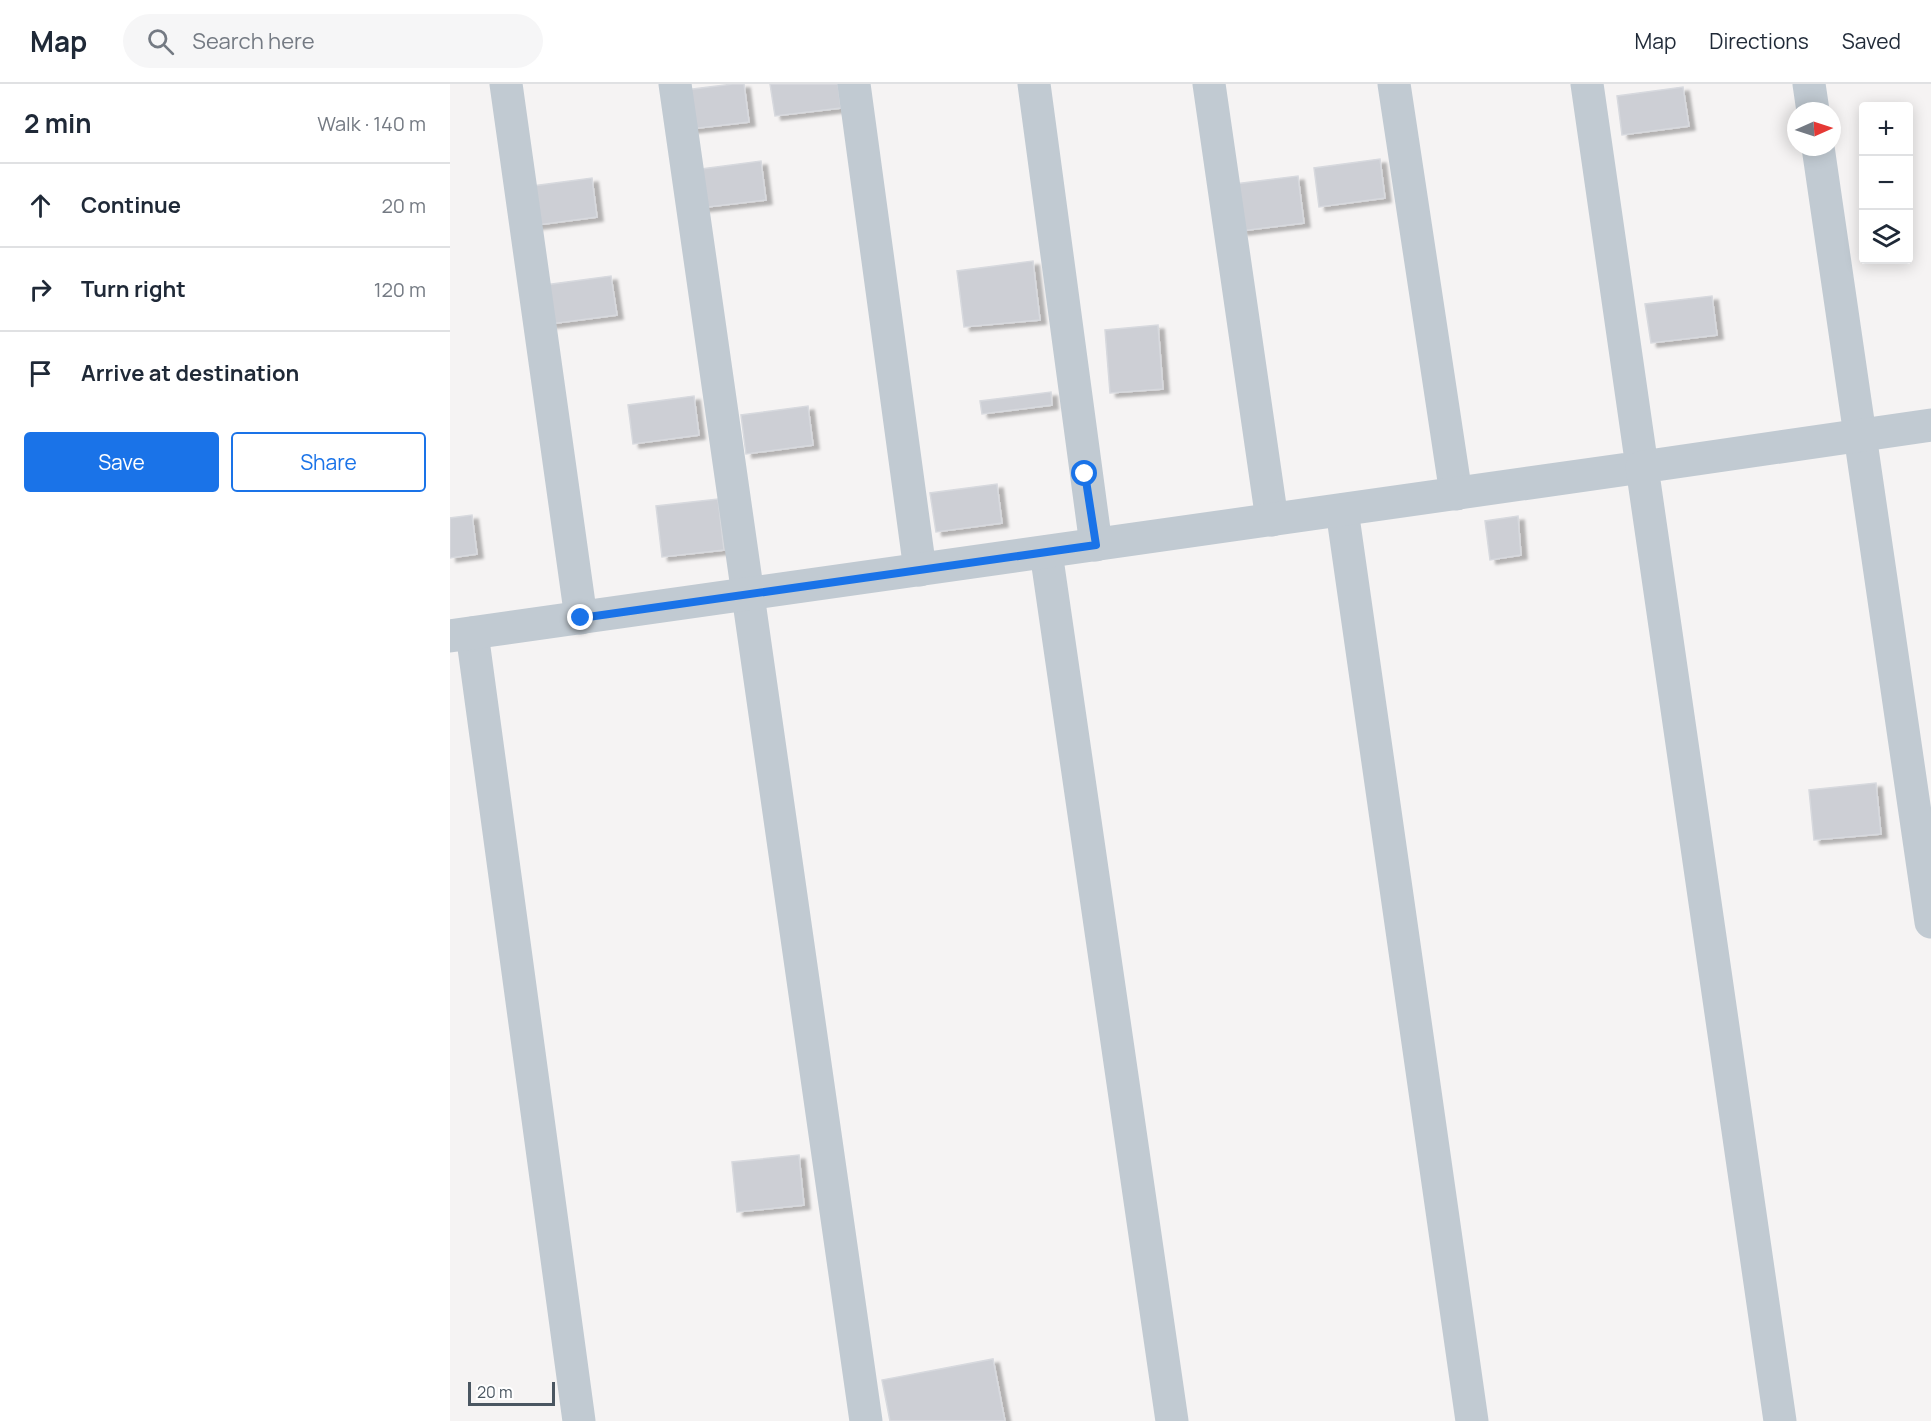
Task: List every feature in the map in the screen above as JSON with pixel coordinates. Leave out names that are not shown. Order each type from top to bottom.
[{"type":"street","points":[[506,84],[581,618]]},
{"type":"street","points":[[675,84],[866,1421]]},
{"type":"street","points":[[854,84],[920,570]]},
{"type":"street","points":[[1034,84],[1096,545]]},
{"type":"street","points":[[1209,84],[1272,520]]},
{"type":"street","points":[[1394,84],[1456,494]]},
{"type":"street","points":[[1587,84],[1780,1421]]},
{"type":"street","points":[[1809,84],[1812,102]]},
{"type":"street","points":[[1819,156],[1931,922]]},
{"type":"street","points":[[579,1421],[461,635],[1931,425]]},
{"type":"street","points":[[1342,510],[1472,1421]]},
{"type":"street","points":[[1046,552],[1172,1421]]},
{"type":"building","points":[[744,84],[749,122],[682,130],[677,91]]},
{"type":"building","points":[[770,84],[838,84],[841,108],[775,116]]},
{"type":"building","points":[[1683,87],[1689,126],[1622,135],[1617,96]]},
{"type":"building","points":[[1380,159],[1385,198],[1319,207],[1314,168]]},
{"type":"building","points":[[761,161],[766,200],[699,208],[694,170]]},
{"type":"building","points":[[1298,176],[1304,223],[1241,231],[1235,184]]},
{"type":"building","points":[[592,178],[597,217],[530,226],[525,187]]},
{"type":"building","points":[[1033,261],[1040,320],[964,327],[957,271]]},
{"type":"building","points":[[611,276],[617,315],[550,324],[545,285]]},
{"type":"building","points":[[1712,296],[1717,335],[1651,343],[1645,304]]},
{"type":"building","points":[[1158,325],[1163,389],[1110,393],[1105,330]]},
{"type":"building","points":[[1051,392],[1052,405],[982,414],[980,401]]},
{"type":"building","points":[[694,396],[699,435],[633,444],[628,405]]},
{"type":"building","points":[[808,406],[813,445],[746,454],[741,415]]},
{"type":"building","points":[[997,484],[1002,523],[936,532],[930,493]]},
{"type":"building","points":[[718,499],[724,550],[662,557],[656,506]]},
{"type":"building","points":[[472,515],[477,554],[450,558],[450,518]]},
{"type":"building","points":[[1518,516],[1521,555],[1490,560],[1485,521]]},
{"type":"building","points":[[1876,783],[1881,834],[1814,840],[1809,790]]},
{"type":"building","points":[[799,1155],[804,1205],[737,1212],[732,1162]]},
{"type":"building","points":[[993,1359],[1005,1421],[890,1421],[882,1380]]},
{"type":"route","points":[[581,618],[1096,545],[1085,474]]}]
